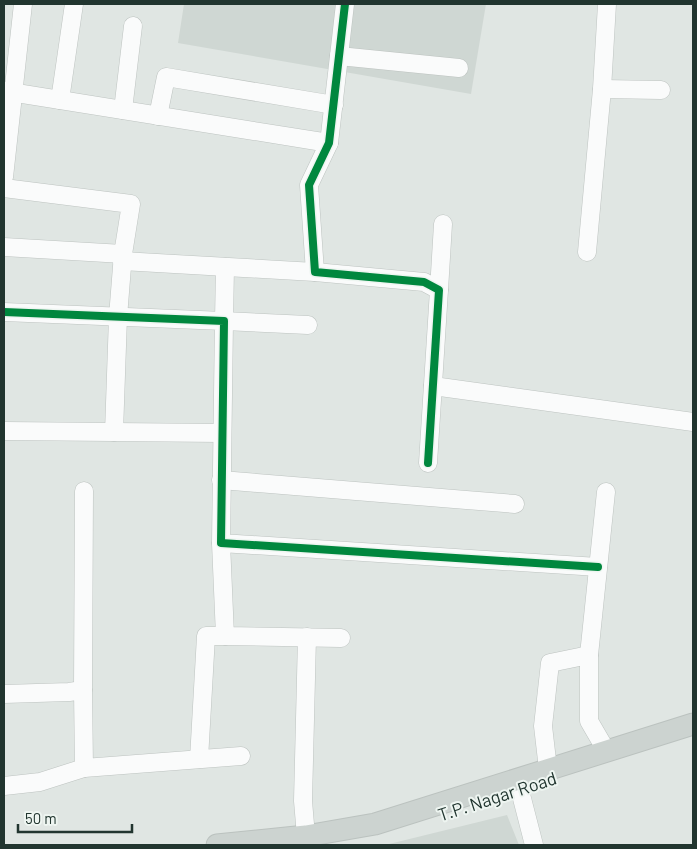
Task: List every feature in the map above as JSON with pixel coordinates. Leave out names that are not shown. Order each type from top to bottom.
[{"type":"main road","points":[[518,784],[548,769],[693,724]]},
{"type":"main road","name":"T.P. Nagar Road","points":[[217,845],[382,833],[518,784],[693,733]]},
{"type":"street","points":[[4,177],[8,92],[23,4]]},
{"type":"street","points":[[60,100],[74,4]]},
{"type":"street","points":[[315,272],[309,186],[329,143],[346,4]]},
{"type":"street","points":[[587,252],[608,4]]},
{"type":"street","points":[[123,110],[133,26]]},
{"type":"street","points":[[339,56],[459,68]]},
{"type":"street","points":[[158,116],[166,77],[334,105]]},
{"type":"street","points":[[602,89],[661,90]]},
{"type":"street","points":[[8,92],[329,143]]},
{"type":"street","points":[[4,188],[131,204],[122,258],[114,432]]},
{"type":"street","points":[[428,463],[443,224]]},
{"type":"street","points":[[4,247],[225,267],[315,272],[424,282],[439,290]]},
{"type":"street","points":[[225,267],[221,480],[221,543],[225,636]]},
{"type":"street","points":[[4,312],[308,325]]},
{"type":"street","points":[[433,386],[693,422]]},
{"type":"street","points":[[4,431],[222,433]]},
{"type":"street","points":[[221,480],[515,504]]},
{"type":"street","points":[[84,491],[84,768]]},
{"type":"street","points":[[606,492],[589,655],[589,721],[607,752]]},
{"type":"street","points":[[221,543],[598,567]]},
{"type":"street","points":[[199,759],[206,636],[341,638]]},
{"type":"street","points":[[302,840],[307,637]]},
{"type":"street","points":[[548,769],[544,726],[550,663],[589,655]]},
{"type":"street","points":[[4,694],[83,690]]},
{"type":"street","points":[[4,786],[40,782],[84,768],[241,756]]},
{"type":"street","points":[[518,784],[534,845]]},
{"type":"shaded area","points":[[184,4],[486,4],[471,94],[178,43]]},
{"type":"shaded area","points":[[507,815],[519,845],[385,845]]},
{"type":"cycle path","points":[[345,4],[329,143],[309,185],[315,272],[424,282],[439,290],[428,463]]},
{"type":"cycle path","points":[[4,312],[224,321],[221,543],[598,567]]}]
